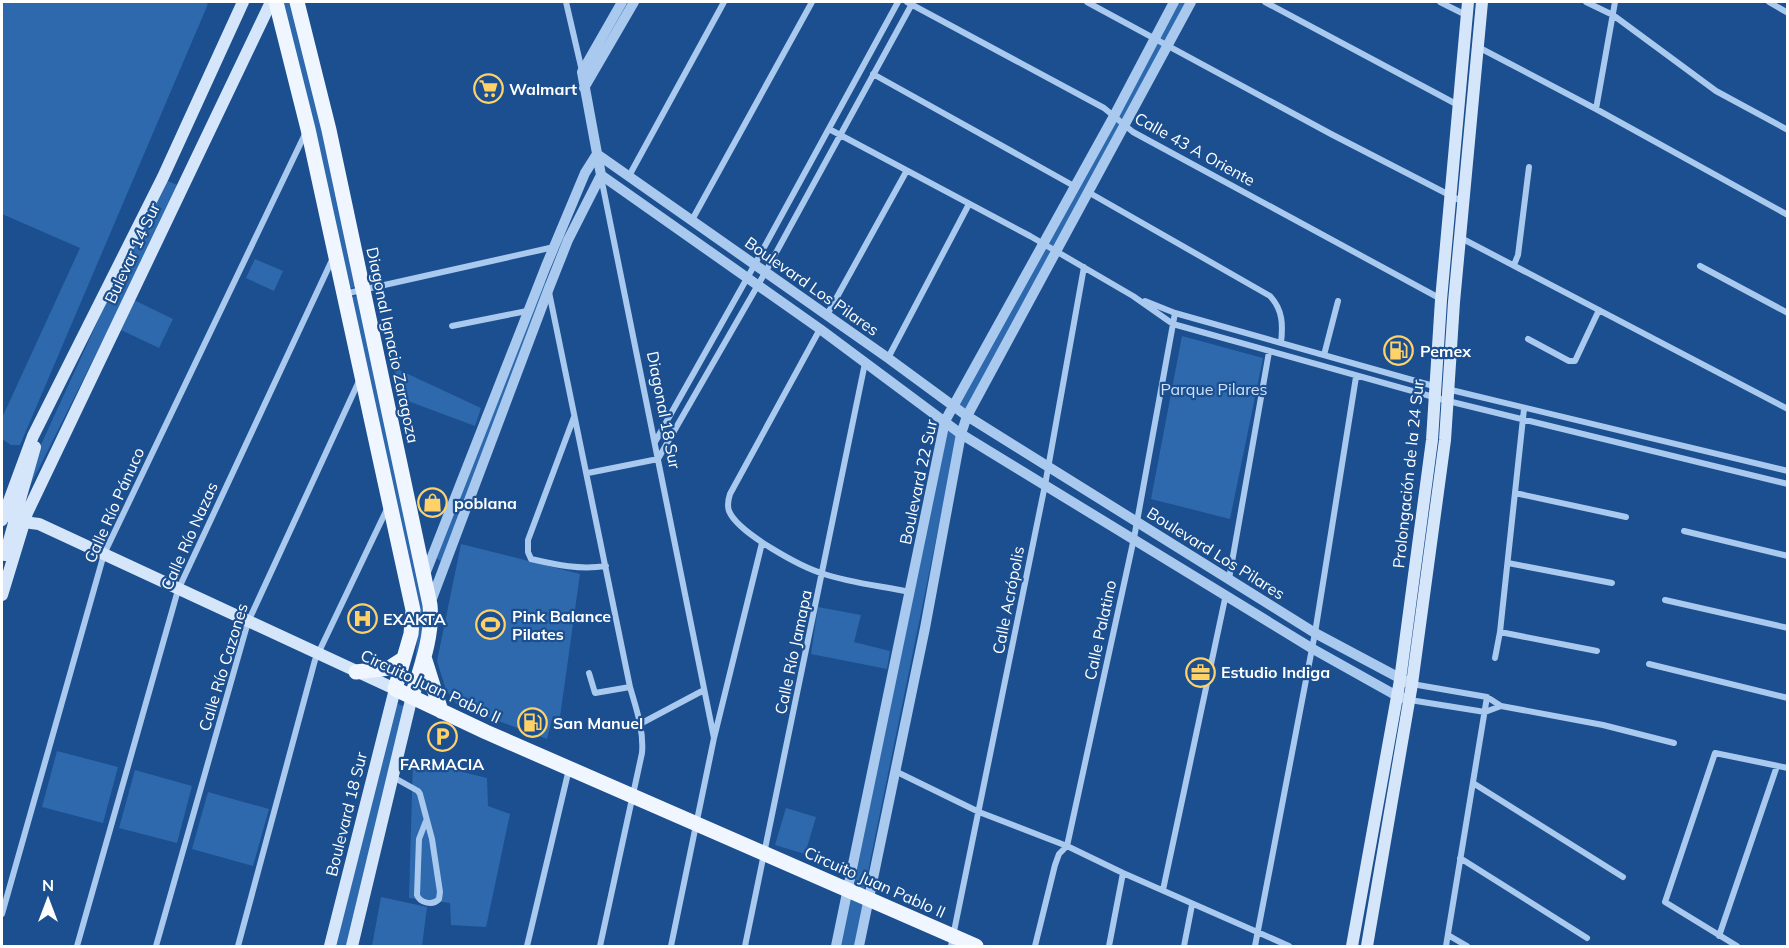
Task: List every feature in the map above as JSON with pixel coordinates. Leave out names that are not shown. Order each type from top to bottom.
[{"type":"main road","name":"Bulevar 14 Sur","points":[[11,511],[33,436],[163,177],[243,2]]},
{"type":"main road","name":"Bulevar 14 Sur","points":[[11,511],[271,2]]},
{"type":"main road","points":[[276,2],[308,129],[414,617],[395,689]]},
{"type":"main road","name":"Diagonal Ignacio Zaragoza","points":[[297,2],[329,130],[430,605],[430,627],[412,696]]},
{"type":"main road","name":"Prolongación de la 24 Sur","points":[[1352,946],[1403,698],[1412,684],[1445,440],[1441,394],[1441,300],[1468,2]]},
{"type":"main road","name":"Prolongación de la 24 Sur","points":[[1367,946],[1403,698],[1400,680],[1432,440],[1441,394],[1460,238],[1482,2]]},
{"type":"main road","name":"Circuito Juan Pablo II","points":[[11,511],[441,711],[868,899],[952,942],[976,946]]},
{"type":"main road","points":[[2,570],[11,511]]},
{"type":"main road","points":[[2,595],[11,511]]},
{"type":"main road","points":[[424,656],[441,711]]},
{"type":"main road","points":[[356,672],[389,668],[403,659]]},
{"type":"main road","name":"Boulevard 18 Sur","points":[[330,946],[395,689]]},
{"type":"main road","points":[[352,946],[412,696]]},
{"type":"main road","points":[[337,917],[357,923]]},
{"type":"street","name":"Diagonal 18 Sur","points":[[566,2],[582,72],[714,738],[671,946]]},
{"type":"street","points":[[582,72],[622,2]]},
{"type":"street","points":[[584,88],[634,2]]},
{"type":"street","points":[[629,176],[724,2]]},
{"type":"street","points":[[692,220],[812,2]]},
{"type":"street","points":[[655,442],[898,2]]},
{"type":"street","points":[[588,473],[658,459],[766,271],[910,2]]},
{"type":"street","name":"Calle 43 A Oriente","points":[[910,2],[1104,108],[1124,126],[1441,300]]},
{"type":"street","points":[[1087,2],[1331,134],[1463,202]]},
{"type":"street","name":"Boulevard 22 Sur","points":[[836,946],[945,421],[1114,116],[1174,2]]},
{"type":"street","name":"Boulevard 22 Sur","points":[[859,946],[897,772],[961,434],[967,416],[1191,2]]},
{"type":"street","points":[[1265,2],[1458,105]]},
{"type":"street","points":[[1440,2],[1467,16],[1480,19]]},
{"type":"street","points":[[1587,2],[1613,15],[1716,91],[1788,130]]},
{"type":"street","points":[[1596,109],[1615,2]]},
{"type":"street","points":[[1769,2],[1788,13]]},
{"type":"street","points":[[1478,47],[1788,215]]},
{"type":"street","points":[[873,74],[1074,186]]},
{"type":"street","name":"Calle Río Pánuco","points":[[2,914],[104,554],[308,129]]},
{"type":"street","points":[[829,129],[1042,243],[1133,296],[1173,324],[1356,377],[1524,409],[1788,471]]},
{"type":"street","points":[[424,577],[527,311],[585,173],[597,154]]},
{"type":"street","name":"Boulevard Los Pilares","points":[[597,154],[766,271],[967,416],[1315,633],[1400,680],[1412,684]]},
{"type":"street","points":[[1514,265],[1518,255],[1529,167]]},
{"type":"street","points":[[827,315],[906,172]]},
{"type":"street","points":[[430,605],[568,240],[601,175]]},
{"type":"street","name":"Boulevard Los Pilares","points":[[601,175],[820,329],[961,434],[1226,594],[1312,649],[1403,698]]},
{"type":"street","points":[[1088,192],[1270,296],[1278,305],[1281,315],[1281,344]]},
{"type":"street","points":[[888,358],[969,204]]},
{"type":"street","points":[[1460,238],[1788,409]]},
{"type":"street","points":[[344,294],[554,247],[568,240]]},
{"type":"street","name":"Calle Río Nazas","points":[[77,946],[178,590],[335,254]]},
{"type":"street","points":[[1700,266],[1788,313]]},
{"type":"street","name":"Calle Acrópolis","points":[[952,942],[1045,485],[1084,267]]},
{"type":"street","points":[[549,288],[630,687],[640,724],[642,753],[600,946]]},
{"type":"street","points":[[1133,296],[1175,313],[1324,355],[1522,421],[1788,484]]},
{"type":"street","points":[[1324,355],[1338,301]]},
{"type":"street","points":[[1528,339],[1575,362],[1599,310]]},
{"type":"street","points":[[452,326],[527,311]]},
{"type":"street","name":"Calle Palatino","points":[[1035,946],[1055,865],[1059,854],[1067,846],[1134,538],[1175,313]]},
{"type":"street","points":[[820,329],[730,494],[728,507],[733,518],[762,543],[823,574],[909,592]]},
{"type":"street","points":[[1229,579],[1269,352]]},
{"type":"street","name":"Calle Río Jamapa","points":[[745,946],[865,362]]},
{"type":"street","name":"Calle Río Cazones","points":[[156,946],[248,622],[362,375]]},
{"type":"street","points":[[1255,946],[1315,633],[1356,377]]},
{"type":"street","points":[[1495,658],[1500,632],[1524,409]]},
{"type":"street","points":[[574,417],[528,540],[528,556],[531,559],[567,567],[606,566]]},
{"type":"street","points":[[1684,459],[1686,447]]},
{"type":"street","points":[[1515,492],[1626,517]]},
{"type":"street","points":[[238,946],[318,654],[390,502]]},
{"type":"street","points":[[1684,531],[1788,556]]},
{"type":"street","points":[[714,738],[762,543]]},
{"type":"street","points":[[1508,563],[1612,583]]},
{"type":"street","points":[[1163,890],[1226,594]]},
{"type":"street","points":[[1665,600],[1788,628]]},
{"type":"street","points":[[1500,632],[1597,651]]},
{"type":"street","points":[[1649,664],[1788,698]]},
{"type":"street","points":[[589,673],[595,693],[630,687]]},
{"type":"street","points":[[1412,684],[1487,697],[1501,706],[1603,725],[1674,743]]},
{"type":"street","points":[[640,724],[704,690]]},
{"type":"street","points":[[1446,946],[1487,697]]},
{"type":"street","points":[[1403,698],[1485,712],[1501,706]]},
{"type":"street","points":[[1737,946],[1665,902],[1715,753],[1788,768]]},
{"type":"street","points":[[1719,936],[1777,766]]},
{"type":"street","points":[[527,946],[569,768]]},
{"type":"street","points":[[897,772],[979,812],[1067,846],[1192,905],[1289,946]]},
{"type":"street","points":[[392,776],[418,790],[422,799],[432,839],[440,892],[439,899],[434,902],[423,902],[417,895],[419,839],[426,821]]},
{"type":"street","points":[[1473,783],[1623,877]]},
{"type":"street","points":[[1460,858],[1587,938]]},
{"type":"street","points":[[1109,946],[1123,873]]},
{"type":"street","points":[[1184,946],[1192,905]]},
{"type":"street","points":[[1448,935],[1467,946]]},
{"type":"green space","points":[[2,2],[204,2],[208,4],[20,445],[11,445],[2,439],[2,418],[80,248],[2,214]]},
{"type":"green space","points":[[281,2],[292,2],[360,285],[346,290]]},
{"type":"green space","points":[[1179,2],[1187,2],[966,412],[956,404]]},
{"type":"green space","points":[[163,179],[180,186],[23,500],[17,497]]},
{"type":"green space","points":[[255,259],[283,271],[274,291],[246,278]]},
{"type":"green space","points":[[541,281],[552,285],[443,563],[435,557]]},
{"type":"green space","points":[[361,295],[427,616],[413,677],[420,615],[348,298]]},
{"type":"green space","points":[[134,300],[173,319],[159,348],[119,329]]},
{"type":"green space","name":"Parque Pilares","points":[[1182,336],[1263,358],[1230,519],[1151,499]]},
{"type":"green space","points":[[395,368],[481,408],[475,426],[397,397]]},
{"type":"green space","points":[[946,427],[957,437],[864,891],[854,886]]},
{"type":"green space","points":[[461,544],[580,574],[560,717],[553,716],[547,739],[458,706],[446,690],[437,661]]},
{"type":"green space","points":[[818,607],[861,615],[854,642],[890,651],[887,669],[811,654]]},
{"type":"green space","points":[[392,701],[409,709],[352,946],[330,946]]},
{"type":"green space","points":[[57,751],[118,767],[103,823],[42,807]]},
{"type":"green space","points":[[413,760],[487,778],[488,806],[510,814],[486,927],[451,925],[450,903],[409,898]]},
{"type":"green space","points":[[135,770],[192,786],[177,843],[119,828]]},
{"type":"green space","points":[[208,792],[269,809],[253,866],[192,849]]},
{"type":"green space","points":[[786,808],[816,817],[805,854],[775,845]]},
{"type":"green space","points":[[846,895],[867,905],[859,946],[836,946]]},
{"type":"green space","points":[[381,897],[427,907],[422,946],[372,946]]},
{"type":"place","name":"Walmart","points":[[488,89]]},
{"type":"place","name":"Pemex","points":[[1399,351]]},
{"type":"place","name":"poblana","points":[[433,503]]},
{"type":"place","name":"EXAKTA","points":[[362,619]]},
{"type":"place","name":"Pink Balance Pilates","points":[[491,625]]},
{"type":"place","name":"Estudio Indiga","points":[[1200,672]]},
{"type":"place","name":"San Manuel","points":[[532,723]]},
{"type":"place","name":"FARMACIA","points":[[442,736]]}]
